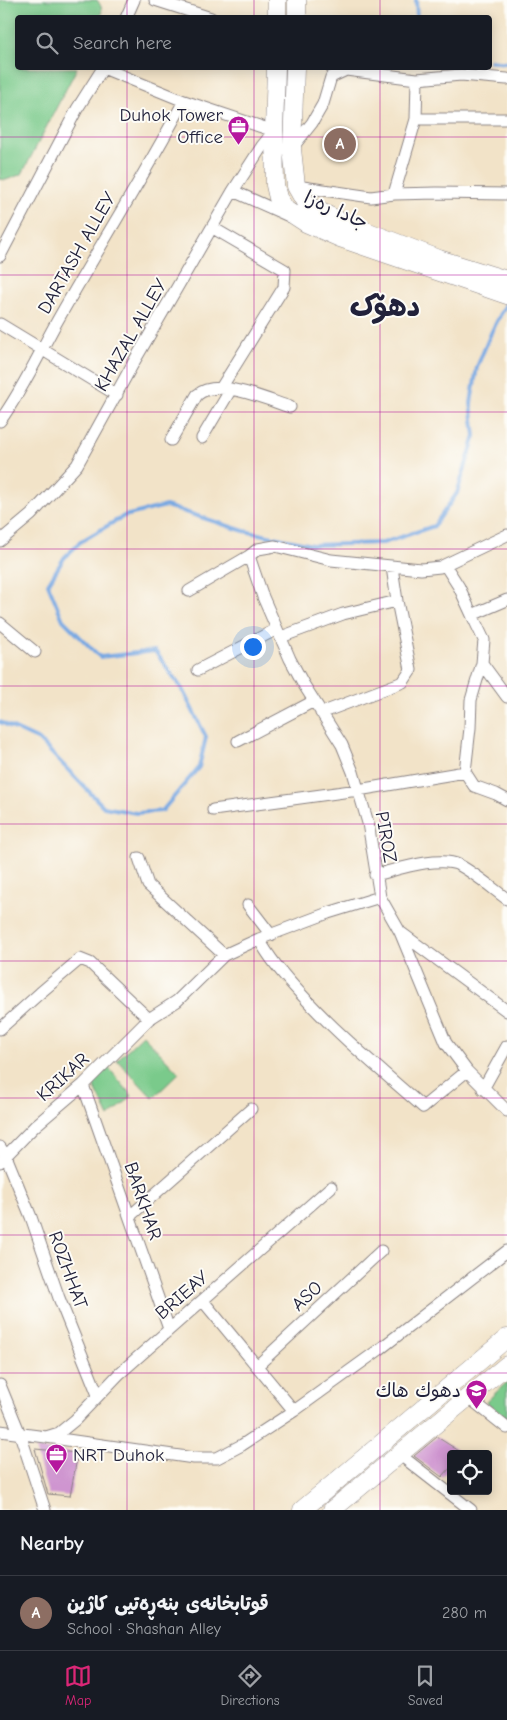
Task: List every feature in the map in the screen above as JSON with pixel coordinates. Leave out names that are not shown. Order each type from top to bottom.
[{"type":"main road","points":[[277,15],[278,0]]},
{"type":"main road","points":[[296,15],[297,0]]},
{"type":"main road","name":"جادا ره‌زا","points":[[276,70],[275,185],[278,198],[291,214],[340,238],[437,265],[507,280]]},
{"type":"main road","name":"جادا ره‌زا","points":[[295,70],[292,149],[296,186],[305,202],[327,216],[507,295]]},
{"type":"main road","points":[[302,1510],[507,1338]]},
{"type":"main road","points":[[332,1510],[507,1365]]},
{"type":"street","points":[[127,15],[134,0]]},
{"type":"street","points":[[155,0],[202,15]]},
{"type":"street","points":[[0,256],[77,109],[102,70]]},
{"type":"street","points":[[108,70],[184,101],[274,132]]},
{"type":"street","points":[[292,149],[312,123],[323,104],[331,78],[346,70],[417,79],[461,75],[507,79]]},
{"type":"street","points":[[394,194],[416,119],[417,79]]},
{"type":"street","name":"DARTASH ALLEY","points":[[0,421],[15,401],[59,317],[154,157],[184,101]]},
{"type":"street","points":[[416,119],[507,119]]},
{"type":"street","name":"KHAZAL ALLEY","points":[[0,542],[31,515],[77,465],[234,191],[262,146],[274,132]]},
{"type":"street","points":[[296,186],[371,198],[394,194],[437,192],[507,194]]},
{"type":"street","points":[[234,191],[309,224]]},
{"type":"street","points":[[202,438],[226,388],[284,287],[285,270],[213,228]]},
{"type":"street","points":[[0,324],[117,396]]},
{"type":"street","points":[[171,440],[202,390],[226,388],[290,407]]},
{"type":"street","points":[[189,591],[249,556],[258,548],[276,546],[331,560],[421,569],[440,567],[507,535]]},
{"type":"street","name":"PIROZ","points":[[249,556],[263,597],[290,659],[342,745],[368,822],[380,897],[400,932],[446,1042],[466,1071],[507,1111]]},
{"type":"street","points":[[445,565],[459,586],[484,640],[482,663],[471,700],[465,772],[474,786],[507,800]]},
{"type":"street","points":[[322,712],[403,682],[411,670],[396,601],[392,566]]},
{"type":"street","points":[[472,615],[507,600]]},
{"type":"street","points":[[198,670],[279,633],[396,601]]},
{"type":"street","points":[[0,623],[35,652]]},
{"type":"street","points":[[482,663],[507,697]]},
{"type":"street","points":[[238,741],[314,701]]},
{"type":"street","points":[[213,810],[358,790],[465,772]]},
{"type":"street","points":[[139,858],[148,885],[224,955]]},
{"type":"street","points":[[375,875],[429,863],[446,862],[458,865],[507,899]]},
{"type":"street","name":"KRIKAR","points":[[2,1155],[83,1085],[149,1019],[177,1001],[224,955],[259,939],[328,913],[380,897]]},
{"type":"street","points":[[248,905],[271,935]]},
{"type":"street","points":[[400,932],[507,1011]]},
{"type":"street","points":[[259,939],[267,955],[277,968],[321,1016],[422,1107],[466,1071]]},
{"type":"street","points":[[0,1029],[80,959],[90,963],[149,1019]]},
{"type":"street","points":[[483,1089],[507,1046]]},
{"type":"street","name":"BARKHAR","points":[[83,1085],[169,1329]]},
{"type":"street","points":[[130,1216],[251,1109]]},
{"type":"street","name":"ROZHHAT","points":[[2,1155],[31,1217],[58,1298],[98,1395]]},
{"type":"street","name":"BRIEAY","points":[[46,1437],[59,1433],[76,1420],[98,1395],[169,1329],[331,1187]]},
{"type":"street","name":"ASO","points":[[257,1366],[381,1251]]},
{"type":"street","points":[[0,1431],[194,1458],[217,1458],[242,1445],[294,1411],[380,1349],[507,1251]]},
{"type":"street","points":[[203,1300],[294,1411]]},
{"type":"street","points":[[0,1385],[20,1434],[45,1510]]},
{"type":"street","points":[[468,1397],[507,1428]]},
{"type":"street","points":[[399,1454],[471,1510]]},
{"type":"green space","points":[[0,0],[97,0],[102,10],[101,15],[15,15],[15,70],[76,70],[22,174],[6,180],[0,179]]},
{"type":"green space","points":[[143,1035],[179,1073],[153,1098],[117,1060]]},
{"type":"green space","points":[[108,1067],[132,1096],[109,1117],[92,1082]]},
{"type":"green space","points":[[507,1382],[507,1418],[486,1402]]},
{"type":"building","points":[[437,1437],[458,1450],[447,1450],[447,1471],[442,1477],[414,1456]]},
{"type":"building","name":"NRT Duhok","points":[[35,1449],[78,1453],[70,1496],[48,1494]]},
{"type":"waterway","points":[[416,0],[417,15]]},
{"type":"waterway","points":[[492,61],[507,63]]},
{"type":"waterway","points":[[0,722],[39,740],[104,807],[136,813],[162,811],[199,767],[206,737],[182,689],[155,651],[100,657],[63,620],[48,584],[64,558],[80,542],[124,516],[166,506],[244,531],[312,545],[383,543],[434,526],[457,493],[475,436],[471,403],[477,367],[491,333],[507,302]]},
{"type":"place","name":"قوتابخانەی بنەڕەتیی کاژین","points":[[340,144]]},
{"type":"place","name":"Duhok Tower Office","points":[[239,145]]},
{"type":"place","name":"دهوك هاك","points":[[477,1410]]},
{"type":"place","name":"NRT Duhok","points":[[57,1474]]},
{"type":"district","name":"دھۆک","points":[[385,306]]}]
